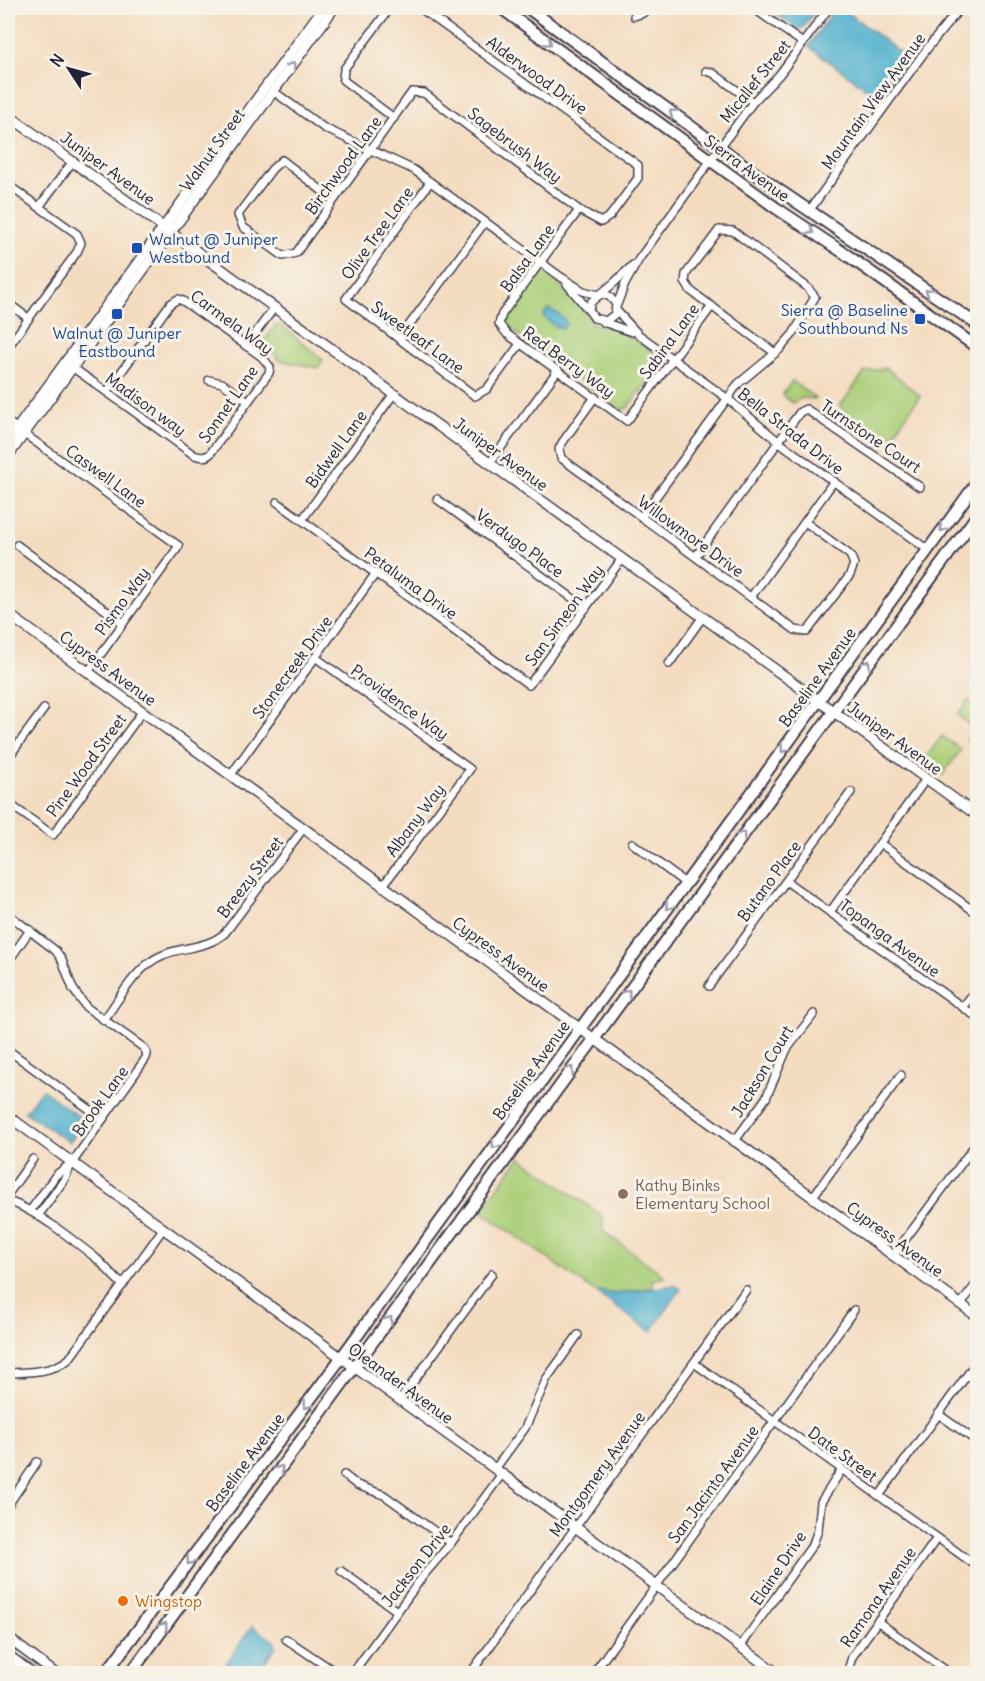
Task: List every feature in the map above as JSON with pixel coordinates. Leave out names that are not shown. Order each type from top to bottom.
[{"type":"main road","name":"Sierra Avenue","points":[[501,8],[711,161],[978,348]]},
{"type":"main road","name":"Sierra Avenue","points":[[528,8],[809,211],[978,325]]},
{"type":"main road","name":"Baseline Avenue","points":[[105,1674],[341,1358],[978,481]]},
{"type":"main road","name":"Baseline Avenue","points":[[130,1674],[978,514]]},
{"type":"street","name":"Walnut Street","points":[[8,456],[20,431],[323,8]]},
{"type":"street","name":"Walnut Street","points":[[8,441],[20,431],[72,367],[166,229],[334,8]]},
{"type":"street","points":[[390,8],[344,69],[343,80],[394,118]]},
{"type":"street","name":"Alderwood Drive","points":[[420,8],[638,165],[638,178],[610,216],[601,222]]},
{"type":"street","points":[[634,16],[644,13],[648,8]]},
{"type":"street","points":[[753,8],[802,43]]},
{"type":"street","name":"Micallef Street","points":[[616,309],[625,284],[639,259],[753,102],[779,75],[829,8]]},
{"type":"street","name":"Mountain View Avenue","points":[[809,211],[926,50],[960,8]]},
{"type":"street","points":[[706,71],[753,102]]},
{"type":"street","points":[[273,91],[324,128],[414,170],[561,277],[584,291],[612,298],[616,309],[613,317],[602,321],[594,318],[561,277]]},
{"type":"street","name":"Birchwood Lane","points":[[334,200],[282,160],[272,169],[238,215],[243,227],[283,256],[296,253],[412,92]]},
{"type":"street","name":"Sagebrush Way","points":[[412,92],[424,93],[579,210],[601,222]]},
{"type":"street","name":"Juniper Avenue","points":[[8,115],[978,816]]},
{"type":"street","points":[[39,207],[73,161]]},
{"type":"street","name":"Olive Tree Lane","points":[[346,299],[430,182]]},
{"type":"street","points":[[8,185],[80,238],[80,248],[8,347]]},
{"type":"street","name":"Balsa Lane","points":[[499,324],[502,314],[579,210]]},
{"type":"street","points":[[399,339],[485,222]]},
{"type":"street","points":[[642,516],[738,384],[775,353],[793,334],[815,297],[807,287],[733,231],[719,230],[686,274],[686,282],[691,291],[775,353]]},
{"type":"street","name":"Micallef Street","points":[[600,295],[639,259]]},
{"type":"street","points":[[591,314],[591,302],[600,295]]},
{"type":"street","name":"Sweetleaf Lane","points":[[346,299],[475,396],[487,389],[520,344]]},
{"type":"street","name":"Carmela Way","points":[[107,392],[170,304],[178,300],[183,301],[262,357],[270,367]]},
{"type":"street","points":[[8,303],[28,318]]},
{"type":"street","name":"Sabina Lane","points":[[627,420],[712,306]]},
{"type":"street","points":[[246,346],[274,308]]},
{"type":"street","name":"Bella Strada Drive","points":[[616,309],[638,334],[728,399],[779,442],[928,549]]},
{"type":"street","name":"Bella Strada Drive","points":[[602,321],[638,334]]},
{"type":"street","name":"Red Berry Way","points":[[499,324],[520,344],[627,420]]},
{"type":"street","name":"Madison way","points":[[72,367],[194,455],[206,457]]},
{"type":"street","name":"Sonnet Lane","points":[[206,457],[269,373],[270,367]]},
{"type":"street","points":[[489,464],[558,370]]},
{"type":"street","points":[[209,380],[222,383],[248,401]]},
{"type":"street","name":"Bidwell Lane","points":[[302,520],[393,395]]},
{"type":"street","name":"Willowmore Drive","points":[[595,397],[562,443],[559,449],[561,458],[795,630],[807,632],[850,575],[854,564],[850,555],[805,522]]},
{"type":"street","name":"Turnstone Court","points":[[779,442],[800,412],[806,409],[921,487]]},
{"type":"street","name":"Caswell Lane","points":[[8,422],[179,546]]},
{"type":"street","points":[[696,556],[779,442]]},
{"type":"street","points":[[751,597],[834,481]]},
{"type":"street","name":"Verdugo Place","points":[[437,499],[586,609]]},
{"type":"street","name":"Petaluma Drive","points":[[277,502],[529,685]]},
{"type":"street","points":[[17,545],[123,623]]},
{"type":"street","name":"Pismo Way","points":[[88,672],[179,546]]},
{"type":"street","name":"San Simeon Way","points":[[529,685],[621,560]]},
{"type":"street","name":"Stonecreek Drive","points":[[230,776],[376,573]]},
{"type":"street","name":"Cypress Avenue","points":[[8,616],[978,1317]]},
{"type":"street","points":[[669,664],[702,618]]},
{"type":"street","name":"Providence Way","points":[[315,657],[470,769]]},
{"type":"street","points":[[8,758],[44,709]]},
{"type":"street","name":"Pine Wood Street","points":[[8,803],[53,835],[142,712]]},
{"type":"street","name":"Albany Way","points":[[382,886],[470,769]]},
{"type":"street","points":[[830,912],[926,779]]},
{"type":"street","name":"Butano Place","points":[[709,986],[851,792]]},
{"type":"street","name":"Breezy Street","points":[[104,1020],[148,964],[163,955],[209,944],[225,933],[303,829]]},
{"type":"street","points":[[632,843],[685,884]]},
{"type":"street","points":[[880,844],[978,914]]},
{"type":"street","name":"Topanga Avenue","points":[[786,881],[978,1018]]},
{"type":"street","points":[[8,914],[56,951],[80,998],[86,1006],[104,1020]]},
{"type":"street","points":[[8,962],[30,930]]},
{"type":"street","points":[[963,1007],[978,987]]},
{"type":"street","name":"Jackson Court","points":[[734,1142],[766,1098],[787,1049],[814,1014]]},
{"type":"street","name":"Brook Lane","points":[[72,1162],[147,1058],[144,1048],[104,1020]]},
{"type":"street","points":[[8,1050],[103,1119]]},
{"type":"street","points":[[812,1198],[901,1075]]},
{"type":"street","name":"Oleander Avenue","points":[[8,1116],[778,1674]]},
{"type":"street","points":[[893,1256],[978,1141]]},
{"type":"street","points":[[8,1194],[33,1159]]},
{"type":"street","points":[[30,1210],[56,1175],[72,1162]]},
{"type":"street","points":[[38,1216],[64,1180],[72,1162]]},
{"type":"street","points":[[48,1186],[56,1191]]},
{"type":"street","points":[[8,1201],[30,1210],[99,1261],[111,1276],[123,1285]]},
{"type":"street","points":[[8,1373],[43,1371],[61,1365],[69,1359],[163,1229]]},
{"type":"street","points":[[400,1401],[492,1274]]},
{"type":"street","points":[[960,1305],[978,1282]]},
{"type":"street","name":"Montgomery Avenue","points":[[470,1674],[746,1290]]},
{"type":"street","name":"San Jacinto Avenue","points":[[593,1674],[855,1310]]},
{"type":"street","name":"Jackson Drive","points":[[352,1674],[423,1576],[451,1543],[525,1428],[547,1378],[578,1335]]},
{"type":"street","points":[[879,1496],[978,1360]]},
{"type":"street","name":"Date Street","points":[[694,1363],[978,1567]]},
{"type":"street","points":[[938,1414],[978,1442]]},
{"type":"street","points":[[8,1505],[37,1461]]},
{"type":"street","name":"Elaine Drive","points":[[740,1647],[813,1544],[818,1530],[821,1502],[842,1469]]},
{"type":"street","points":[[344,1475],[357,1485],[384,1495],[451,1543]]},
{"type":"street","name":"Ramona Avenue","points":[[847,1674],[852,1657],[937,1538]]},
{"type":"street","points":[[341,1571],[397,1611]]},
{"type":"street","points":[[878,1621],[951,1674]]},
{"type":"street","points":[[8,1638],[56,1674]]},
{"type":"street","points":[[286,1638],[338,1674]]},
{"type":"street","points":[[8,1655],[33,1674]]},
{"type":"green space","points":[[540,272],[548,273],[572,295],[593,324],[619,330],[662,357],[661,366],[626,409],[619,409],[506,325],[507,318]]},
{"type":"green space","points":[[281,325],[323,360],[318,368],[279,360],[265,347],[264,341],[275,326]]},
{"type":"green space","points":[[886,368],[920,396],[884,448],[843,420],[848,415],[840,406],[865,372]]},
{"type":"green space","points":[[792,381],[816,399],[801,398],[793,403],[782,395]]},
{"type":"green space","points":[[968,700],[977,707],[977,747],[967,740],[974,729],[958,715]]},
{"type":"green space","points":[[942,736],[961,750],[942,775],[923,761]]},
{"type":"green space","points":[[520,1157],[602,1216],[604,1232],[666,1277],[652,1280],[653,1287],[616,1294],[600,1291],[598,1294],[481,1211]]},
{"type":"water","points":[[784,8],[817,8],[803,28],[798,29],[778,15]]},
{"type":"water","points":[[836,8],[842,8],[907,58],[879,98],[808,46]]},
{"type":"water","points":[[548,309],[565,320],[567,323],[563,329],[555,326],[543,316]]},
{"type":"water","points":[[42,1089],[86,1122],[69,1142],[25,1112]]},
{"type":"water","points":[[674,1285],[681,1289],[651,1332],[598,1294],[599,1291],[616,1294]]},
{"type":"water","points":[[252,1626],[274,1641],[276,1647],[256,1673],[241,1673],[226,1664]]},
{"type":"place","name":"Walnut @ Juniper Westbound","points":[[137,248]]},
{"type":"place","name":"Walnut @ Juniper Eastbound","points":[[117,314]]},
{"type":"place","name":"Sierra @ Baseline Southbound Ns","points":[[920,319]]},
{"type":"place","name":"Kathy Binks Elementary School","points":[[623,1194]]},
{"type":"place","name":"Wingstop","points":[[123,1601]]}]
